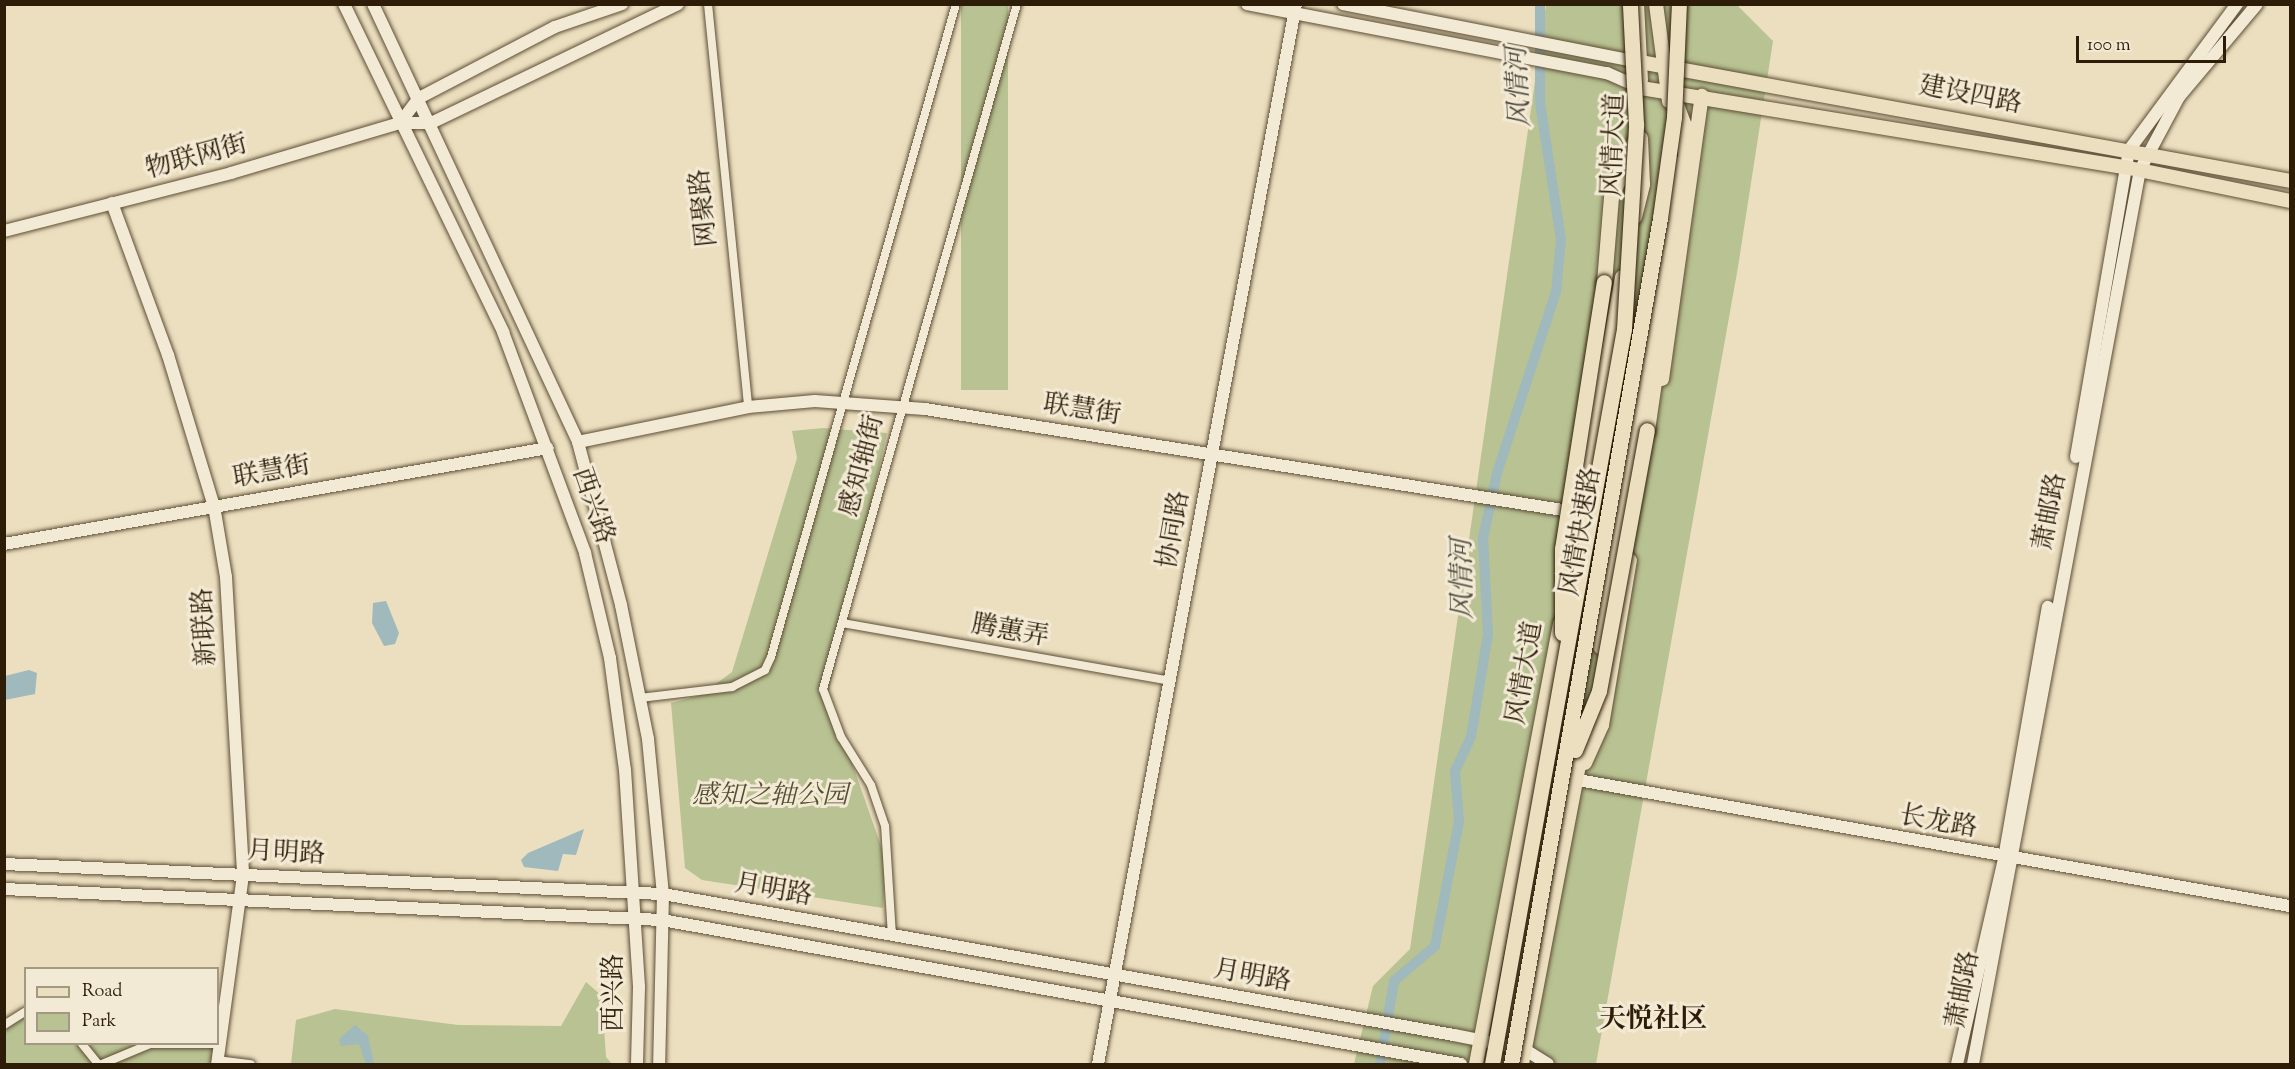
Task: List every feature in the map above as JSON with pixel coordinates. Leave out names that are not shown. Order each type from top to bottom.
[{"type":"highway","name":"风情快速路","points":[[1492,1065],[1563,668],[1631,266],[1636,124],[1630,4]]},
{"type":"highway","name":"风情快速路","points":[[1510,1065],[1571,779],[1660,218],[1674,117],[1679,4]]},
{"type":"highway","points":[[1571,779],[1599,691],[1647,429],[1684,169],[1685,128],[1670,91]]},
{"type":"highway","points":[[1563,668],[1562,549],[1604,282],[1611,197],[1641,125]]},
{"type":"main road","name":"风情大道","points":[[1476,1065],[1642,184],[1637,4]]},
{"type":"main road","name":"风情大道","points":[[1522,1065],[1667,230],[1674,170],[1670,91],[1661,64],[1656,4]]},
{"type":"main road","name":"建设四路","points":[[1640,62],[1661,64],[2290,181]]},
{"type":"main road","name":"建设四路","points":[[1641,88],[1702,96],[2134,169],[2290,201]]},
{"type":"main road","points":[[1571,779],[1602,725],[1687,229],[1702,96]]},
{"type":"street","name":"西兴路","points":[[344,4],[503,332],[548,448],[585,553],[610,658],[636,919],[637,1065]]},
{"type":"street","name":"西兴路","points":[[373,4],[431,123],[578,442],[640,698],[663,894],[659,1065]]},
{"type":"street","points":[[400,123],[419,98],[555,27],[622,4]]},
{"type":"street","name":"物联网街","points":[[4,231],[400,123],[431,123],[678,4]]},
{"type":"street","name":"网聚路","points":[[708,4],[748,408]]},
{"type":"street","name":"感知轴街","points":[[640,698],[732,687],[765,670],[956,4]]},
{"type":"street","name":"感知轴街","points":[[892,936],[885,826],[871,785],[841,736],[823,690],[901,407],[1017,4]]},
{"type":"street","points":[[1247,4],[1296,9],[1607,73],[1641,88]]},
{"type":"street","points":[[1343,4],[1640,62]]},
{"type":"street","points":[[2134,169],[2129,150],[2237,4]]},
{"type":"street","name":"萧邮路","points":[[1973,1065],[2089,384],[2134,169],[2179,97],[2257,4]]},
{"type":"street","name":"协同路","points":[[1098,1065],[1296,9]]},
{"type":"street","name":"萧邮路","points":[[1957,1065],[2008,858],[2134,169]]},
{"type":"street","name":"新联路","points":[[112,203],[168,355],[214,506],[226,577],[243,875],[241,901],[219,1037]]},
{"type":"street","name":"联慧街","points":[[578,442],[748,408],[843,403],[901,407],[1579,512]]},
{"type":"street","name":"联慧街","points":[[4,544],[548,448]]},
{"type":"street","name":"腾蕙弄","points":[[842,623],[1170,681]]},
{"type":"street","name":"长龙路","points":[[1571,779],[2290,906]]},
{"type":"street","name":"月明路","points":[[4,864],[663,894],[1524,1049]]},
{"type":"street","name":"月明路","points":[[4,889],[662,920],[1461,1065]]},
{"type":"street","points":[[4,1025],[24,1012]]},
{"type":"street","points":[[83,1045],[100,1065],[148,1045]]},
{"type":"street","name":"新联路","points":[[217,1062],[218,1045]]},
{"type":"street","points":[[1524,1049],[1548,1065]]},
{"type":"street","points":[[217,1062],[251,1065]]},
{"type":"green space","points":[[961,5],[1008,5],[1008,390],[961,390]]},
{"type":"green space","points":[[1546,5],[1737,5],[1773,41],[1738,267],[1596,1064],[1354,1064],[1373,986],[1410,949]]},
{"type":"green space","name":"感知之轴公园","points":[[823,428],[887,433],[828,695],[886,860],[883,908],[702,880],[685,868],[671,703],[701,695],[732,672],[797,458],[792,431]]},
{"type":"green space","points":[[586,982],[602,996],[606,1057],[612,1064],[291,1064],[296,1020],[335,1009],[458,1025],[561,1026]]},
{"type":"green space","points":[[24,1012],[24,1045],[214,1045],[211,1064],[5,1064],[4,1025]]},
{"type":"water","points":[[386,601],[399,633],[395,644],[384,646],[372,623],[373,603]]},
{"type":"water","points":[[29,670],[37,673],[35,694],[5,700],[5,676]]},
{"type":"water","points":[[584,829],[576,855],[563,854],[558,871],[524,867],[521,860],[528,853]]},
{"type":"water","points":[[355,1025],[368,1036],[374,1064],[366,1064],[359,1044],[341,1046],[339,1039]]},
{"type":"waterway","name":"风情河","points":[[1380,1064],[1394,981],[1435,946],[1459,821],[1455,771],[1471,737],[1488,634],[1483,538],[1497,473],[1556,291],[1561,240],[1540,103],[1540,4]]},
{"type":"district","name":"天悦社区","points":[[1653,1021]]}]
